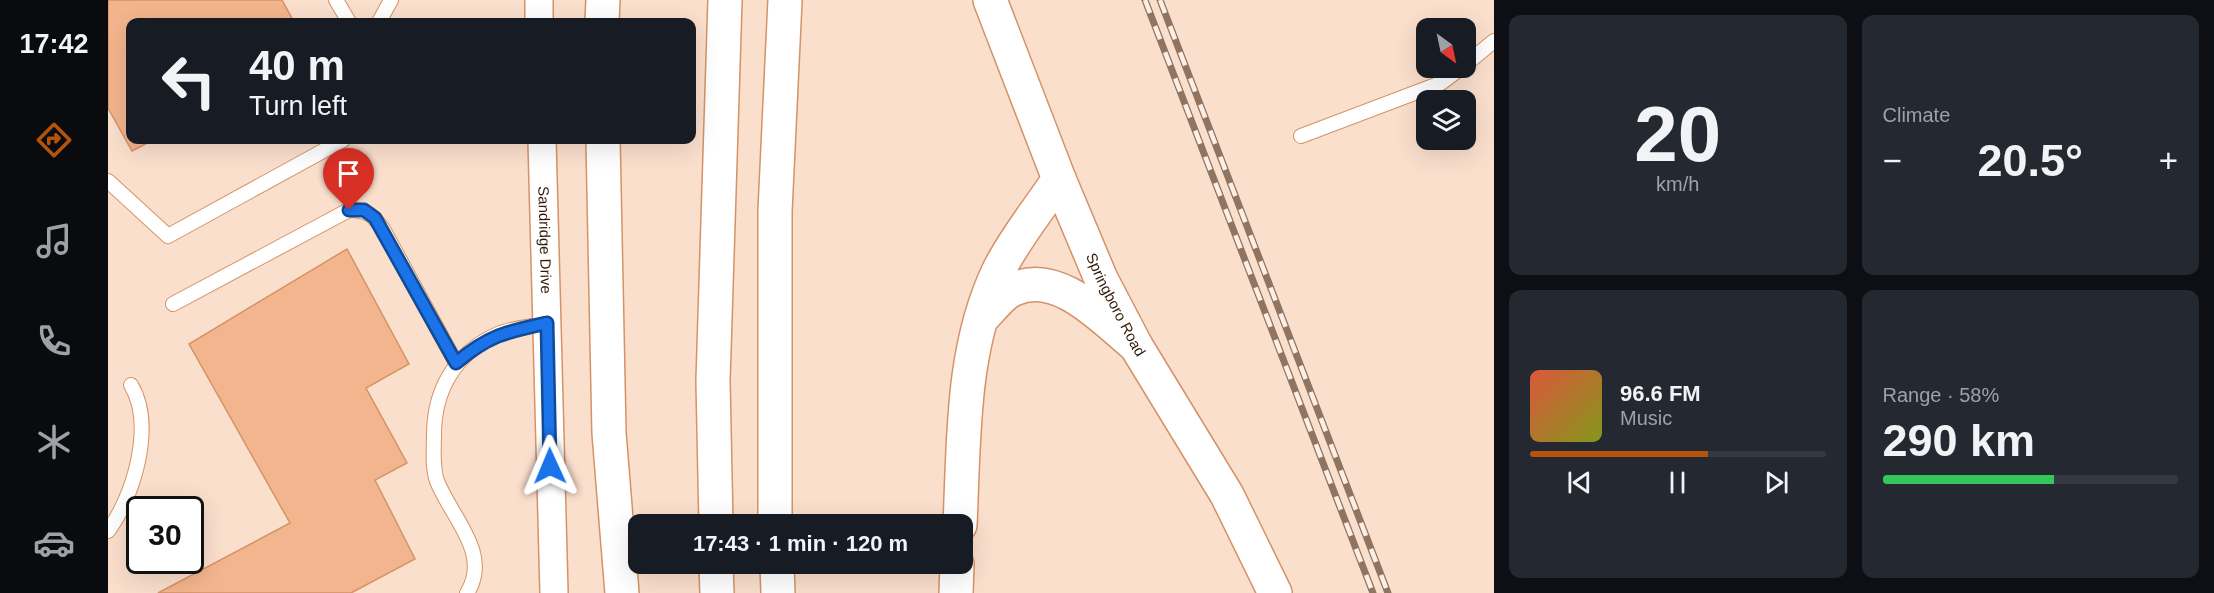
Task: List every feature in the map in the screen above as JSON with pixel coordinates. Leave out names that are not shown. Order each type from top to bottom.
[{"type":"main road","points":[[602,18],[603,0]]},
{"type":"main road","points":[[716,514],[713,381],[725,0]]},
{"type":"main road","points":[[775,514],[775,211],[785,0]]},
{"type":"main road","name":"Springboro Road","points":[[990,0],[1059,179],[1101,279],[1136,346],[1227,495],[1275,593]]},
{"type":"main road","points":[[603,144],[609,433],[622,593]]},
{"type":"main road","points":[[961,514],[968,384],[979,320],[1000,269],[1059,179]]},
{"type":"main road","points":[[979,320],[1012,289],[1042,282],[1078,299],[1136,346]]},
{"type":"main road","points":[[716,574],[717,593]]},
{"type":"main road","points":[[777,574],[778,593]]},
{"type":"main road","points":[[956,593],[957,574]]},
{"type":"street","points":[[539,0],[539,18]]},
{"type":"street","name":"Sandridge Drive","points":[[542,144],[554,593]]},
{"type":"lane","points":[[336,0],[347,18]]},
{"type":"lane","points":[[381,18],[391,0]]},
{"type":"lane","points":[[1476,56],[1494,41]]},
{"type":"lane","points":[[1300,136],[1442,83],[1448,78]]},
{"type":"lane","points":[[108,181],[168,236],[336,144]]},
{"type":"lane","points":[[173,304],[349,210],[364,210],[375,218],[383,229],[456,363]]},
{"type":"lane","points":[[467,593],[475,579],[477,567],[473,550],[437,480],[434,464],[434,421],[445,380],[456,363],[476,346],[499,333],[547,323]]},
{"type":"lane","points":[[108,531],[122,513],[140,443],[143,416],[140,399],[131,384]]},
{"type":"building","points":[[108,0],[282,0],[292,18],[126,18],[126,140],[108,108]]},
{"type":"building","points":[[128,144],[145,144],[132,151]]},
{"type":"building","points":[[347,249],[409,364],[366,388],[407,463],[375,480],[415,559],[351,593],[158,593],[194,574],[204,574],[204,569],[290,523],[189,344]]},
{"type":"railway","points":[[1145,0],[1373,593]]},
{"type":"railway","points":[[1160,0],[1388,593]]},
{"type":"route","points":[[349,210],[364,210],[375,218],[383,229],[456,363],[476,346],[499,333],[547,323],[550,466]]}]
